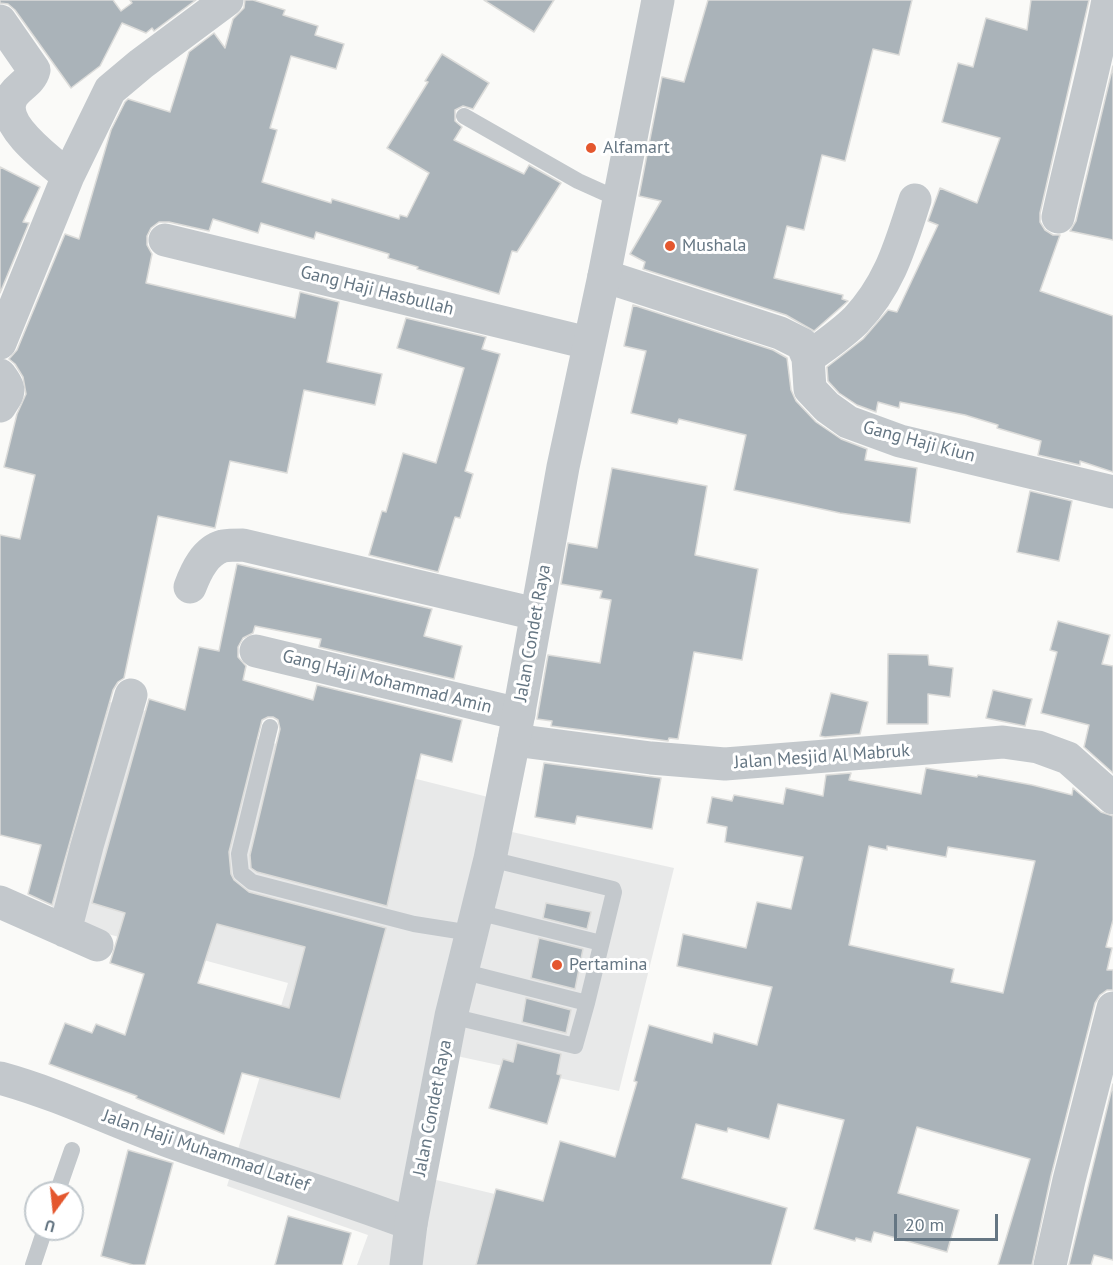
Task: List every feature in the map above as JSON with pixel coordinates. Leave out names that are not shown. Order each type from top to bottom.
[{"type":"street","points":[[0,343],[68,176],[110,90],[227,0]]},
{"type":"street","name":"Jalan Condet Raya","points":[[406,1265],[411,1224],[451,1016],[490,859],[517,727],[536,614],[588,343],[604,276],[658,0]]},
{"type":"street","points":[[1058,217],[1108,0]]},
{"type":"street","points":[[0,21],[34,70],[33,76],[11,97],[9,106],[16,126],[30,145],[68,176]]},
{"type":"street","points":[[604,276],[780,333],[801,344],[808,358],[855,322],[876,295],[892,268],[915,200]]},
{"type":"street","name":"Gang Haji Hasbullah","points":[[165,240],[588,343]]},
{"type":"street","name":"Gang Haji Kiun","points":[[808,358],[810,389],[827,407],[848,423],[900,441],[1113,492]]},
{"type":"street","points":[[0,375],[8,387],[8,393],[0,406]]},
{"type":"street","points":[[190,587],[208,555],[223,546],[243,545],[536,614]]},
{"type":"street","name":"Gang Haji Mohammad Amin","points":[[256,651],[517,727]]},
{"type":"street","points":[[65,931],[131,695]]},
{"type":"street","name":"Jalan Mesjid Al Mabruk","points":[[517,727],[651,758],[725,764],[1003,742],[1038,747],[1068,758],[1113,798]]},
{"type":"street","points":[[0,902],[97,945]]},
{"type":"street","points":[[1050,1265],[1113,1008]]},
{"type":"street","name":"Jalan Haji Muhammad Latief","points":[[0,1078],[36,1088],[178,1145],[356,1203],[411,1224]]},
{"type":"lane","points":[[464,116],[578,181],[618,199]]},
{"type":"lane","points":[[270,727],[239,854],[241,873],[252,882],[414,924],[474,922],[601,943]]},
{"type":"lane","points":[[451,1016],[575,1046],[587,1004],[613,889],[490,859]]},
{"type":"lane","points":[[461,971],[587,1004]]},
{"type":"lane","points":[[61,1181],[72,1150]]},
{"type":"lane","points":[[33,1265],[41,1241]]},
{"type":"shaded area","points":[[110,702],[492,798],[485,826],[674,868],[619,1091],[452,1055],[428,1178],[603,1220],[588,1265],[357,1265],[368,1235],[227,1186],[288,983],[49,918]]},
{"type":"building","points":[[0,0],[113,0],[121,11],[132,3],[130,0],[196,0],[154,31],[152,28],[146,33],[122,23],[100,66],[71,88],[15,10],[8,4],[0,3]]},
{"type":"building","points":[[245,0],[253,0],[285,10],[283,15],[318,26],[315,35],[344,44],[336,69],[291,56],[270,128],[277,130],[262,182],[331,203],[332,199],[399,219],[400,215],[407,217],[429,173],[387,148],[428,82],[425,81],[442,54],[489,83],[473,109],[463,106],[455,110],[455,121],[462,127],[454,140],[524,174],[529,165],[561,183],[517,252],[512,251],[499,294],[417,269],[418,267],[388,258],[389,254],[316,232],[314,239],[261,223],[258,233],[213,219],[209,231],[169,222],[159,222],[151,228],[147,236],[147,245],[152,254],[146,283],[295,318],[300,292],[339,302],[327,362],[382,374],[375,405],[304,390],[287,473],[230,461],[215,528],[158,516],[124,678],[113,690],[52,905],[28,894],[41,845],[0,835],[0,535],[20,539],[35,475],[4,467],[17,414],[26,394],[23,377],[9,359],[17,350],[65,234],[79,239],[111,130],[125,102],[128,99],[170,112],[189,52],[214,33],[225,48],[233,19],[244,8]]},
{"type":"building","points":[[484,0],[554,0],[534,32]]},
{"type":"building","points":[[708,0],[912,0],[899,55],[873,49],[845,161],[822,155],[804,230],[787,226],[774,278],[843,295],[842,299],[848,301],[814,331],[786,315],[643,269],[645,262],[630,254],[661,201],[639,196],[662,77],[684,82]]},
{"type":"building","points":[[1031,0],[1089,0],[1040,213],[1040,222],[1045,230],[1053,235],[1060,235],[1040,291],[1113,316],[1113,472],[1080,461],[1080,465],[1038,455],[1041,441],[997,428],[998,425],[965,415],[900,402],[899,408],[878,402],[876,412],[857,405],[839,393],[828,381],[827,367],[863,339],[888,310],[897,312],[938,225],[928,221],[940,188],[977,203],[1000,138],[942,122],[958,63],[973,67],[986,18],[1027,30]]},
{"type":"building","points":[[1113,66],[1113,240],[1070,231],[1076,221]]},
{"type":"building","points":[[0,167],[40,187],[23,222],[29,223],[0,293]]},
{"type":"building","points":[[633,305],[773,350],[787,358],[791,390],[796,401],[816,422],[841,439],[867,449],[865,460],[917,468],[910,523],[840,513],[734,490],[746,435],[679,419],[677,424],[631,413],[646,351],[624,346]]},
{"type":"building","points":[[406,318],[486,337],[482,349],[500,354],[465,471],[473,474],[460,518],[455,517],[438,572],[369,555],[382,511],[386,512],[403,453],[436,463],[464,368],[397,348]]},
{"type":"building","points":[[612,468],[707,486],[695,555],[758,569],[742,660],[694,652],[678,739],[669,738],[668,741],[551,726],[552,721],[537,719],[548,655],[600,663],[611,600],[600,598],[602,591],[561,584],[568,543],[597,548]]},
{"type":"building","points":[[1030,491],[1072,501],[1059,561],[1017,552]]},
{"type":"building","points":[[237,564],[432,609],[424,636],[462,646],[454,679],[319,647],[321,639],[255,626],[253,633],[243,638],[238,647],[238,657],[246,666],[243,680],[313,700],[317,685],[462,720],[452,762],[421,754],[387,906],[257,872],[251,868],[250,855],[280,729],[278,720],[273,717],[262,720],[229,852],[231,874],[234,880],[249,892],[386,928],[340,1099],[242,1073],[224,1134],[136,1098],[137,1096],[49,1064],[65,1023],[92,1033],[96,1024],[125,1035],[144,974],[110,963],[125,913],[92,903],[149,699],[185,710],[199,647],[219,651]],"holes":[[[217,924],[305,947],[289,1008],[198,983]]]},
{"type":"building","points":[[1058,621],[1110,635],[1102,664],[1113,666],[1113,773],[1084,747],[1089,725],[1041,713],[1057,652],[1050,650]]},
{"type":"building","points":[[888,654],[928,655],[929,665],[953,668],[950,697],[928,694],[928,724],[887,724]]},
{"type":"building","points":[[993,690],[1032,699],[1025,726],[986,718]]},
{"type":"building","points":[[831,693],[868,702],[860,734],[820,736]]},
{"type":"building","points":[[544,763],[661,778],[652,829],[577,816],[575,824],[535,817]]},
{"type":"building","points":[[926,768],[977,777],[978,775],[1072,795],[1073,788],[1101,812],[1113,816],[1113,920],[1106,947],[1112,948],[1107,970],[1113,970],[1113,990],[1107,990],[1100,995],[1095,1003],[1051,1176],[1032,1265],[998,1265],[1030,1159],[917,1127],[898,1193],[959,1210],[947,1252],[874,1232],[871,1242],[856,1238],[855,1241],[814,1229],[844,1120],[778,1104],[769,1139],[728,1128],[727,1132],[696,1124],[682,1178],[787,1208],[771,1265],[476,1265],[496,1189],[543,1201],[560,1141],[615,1157],[637,1082],[634,1081],[649,1025],[712,1043],[714,1033],[757,1045],[772,987],[677,966],[683,934],[746,948],[757,902],[791,909],[803,857],[725,842],[727,827],[707,823],[712,797],[732,801],[734,795],[783,804],[786,788],[823,796],[826,775],[851,773],[849,780],[921,794]],"holes":[[[869,846],[887,850],[887,846],[946,857],[948,847],[1035,861],[1003,993],[951,982],[954,969],[849,945]]]},
{"type":"building","points":[[546,903],[591,912],[587,929],[543,918]]},
{"type":"building","points":[[539,938],[583,949],[575,989],[531,978]]},
{"type":"building","points":[[526,998],[571,1010],[566,1033],[522,1022]]},
{"type":"building","points":[[517,1043],[561,1054],[557,1074],[561,1075],[547,1124],[489,1108],[503,1059],[513,1062]]},
{"type":"building","points":[[1113,1084],[1113,1260],[1094,1255],[1091,1265],[1069,1265]]},
{"type":"building","points":[[128,1150],[173,1163],[145,1265],[133,1265],[101,1256]]},
{"type":"building","points":[[288,1216],[351,1233],[342,1265],[275,1265]]},
{"type":"place","name":"Alfamart","points":[[591,148]]},
{"type":"place","name":"Mushala","points":[[670,246]]},
{"type":"place","name":"Pertamina","points":[[557,965]]}]
